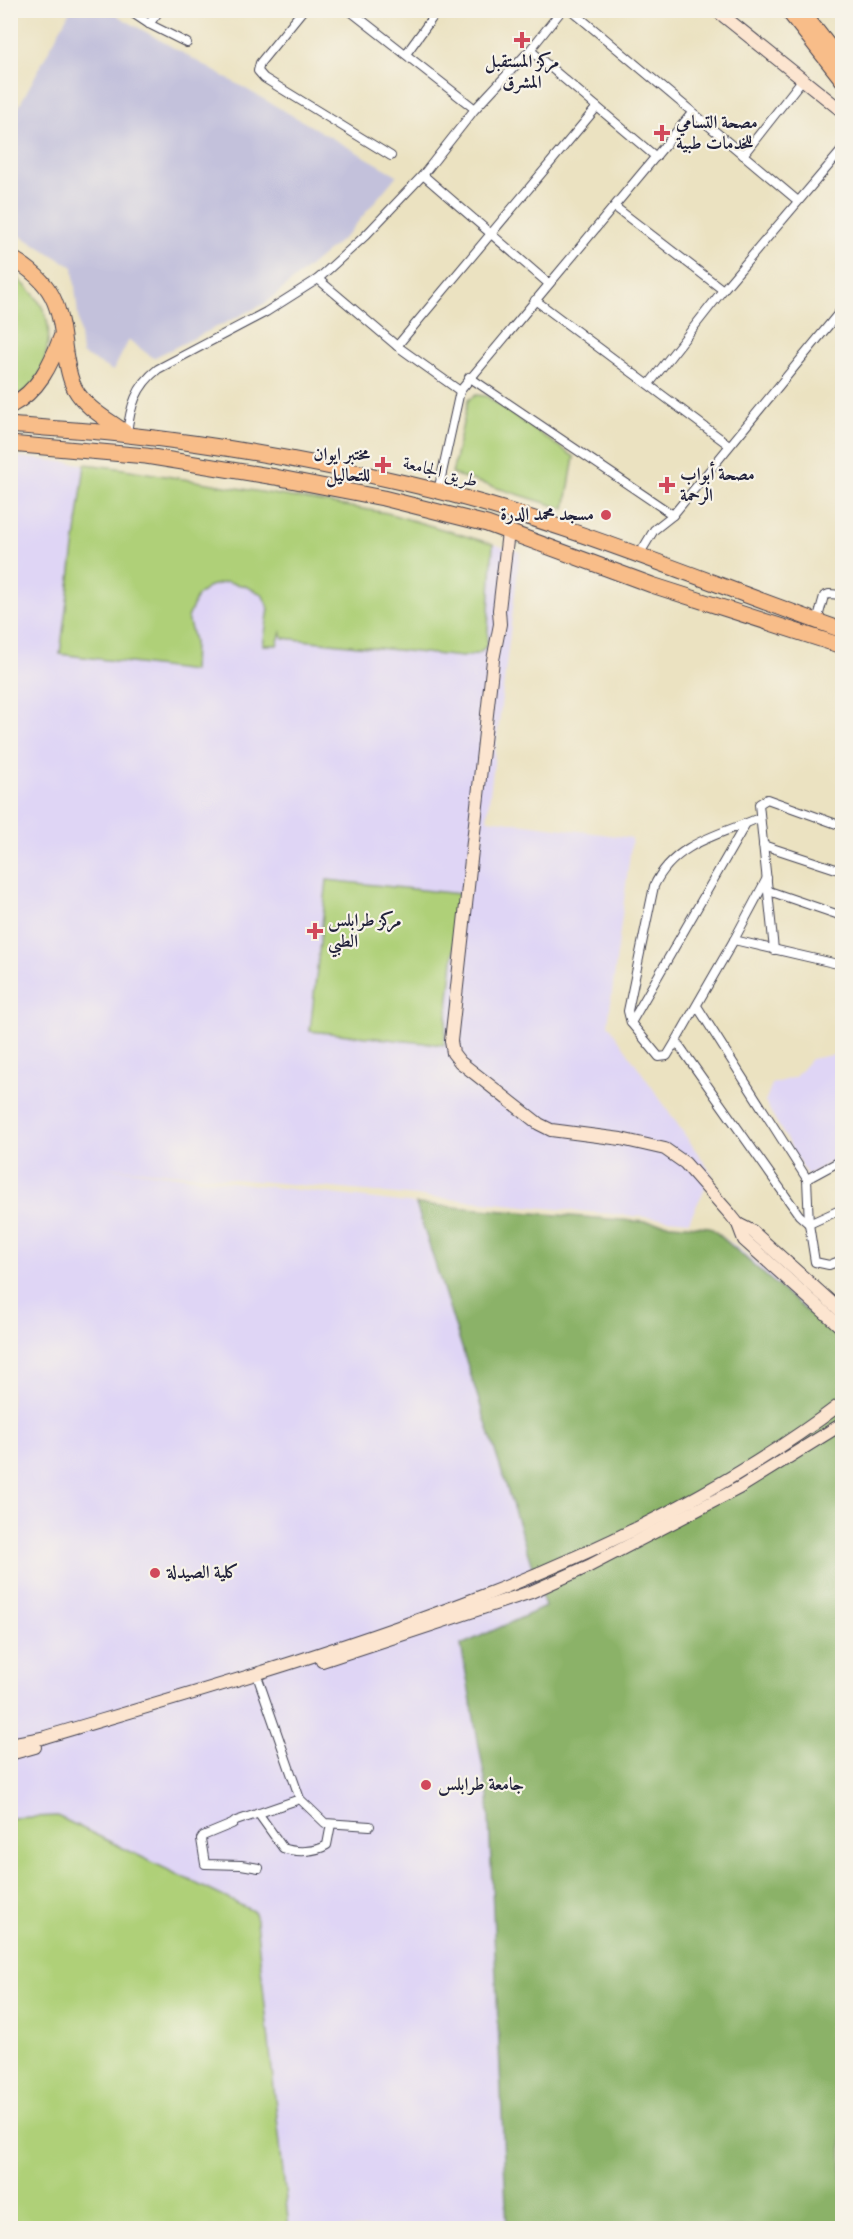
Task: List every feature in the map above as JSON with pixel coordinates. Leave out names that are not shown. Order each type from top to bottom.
[{"type":"highway","points":[[10,257],[27,267],[51,291],[59,312],[66,357],[74,387],[85,403],[127,434]]},
{"type":"highway","points":[[10,406],[38,384],[47,370],[63,333]]},
{"type":"highway","name":"طريق الجامعة","points":[[10,425],[127,434],[290,459],[438,491],[505,510],[639,555],[843,630]]},
{"type":"highway","name":"طريق الجامعة","points":[[10,444],[146,456],[275,477],[383,498],[487,524],[652,585],[843,646]]},
{"type":"main road","points":[[787,10],[843,80]]},
{"type":"main road","points":[[801,10],[843,62]]},
{"type":"street","points":[[128,10],[149,24],[187,43]]},
{"type":"street","points":[[149,24],[160,10]]},
{"type":"street","points":[[303,10],[260,63],[258,71],[264,78],[392,156]]},
{"type":"street","points":[[349,10],[476,109]]},
{"type":"street","points":[[406,54],[438,10]]},
{"type":"street","points":[[127,434],[128,420],[137,391],[146,377],[266,312],[318,279],[366,235],[423,175],[476,109],[530,50],[562,10]]},
{"type":"street","points":[[571,10],[798,201]]},
{"type":"street","points":[[716,10],[843,111]]},
{"type":"street","points":[[530,50],[656,157]]},
{"type":"street","points":[[743,155],[802,80]]},
{"type":"street","points":[[396,346],[597,107]]},
{"type":"street","points":[[438,491],[459,391],[693,113]]},
{"type":"street","points":[[649,384],[723,290],[843,150]]},
{"type":"street","points":[[423,175],[549,284]]},
{"type":"street","points":[[615,207],[723,290]]},
{"type":"street","points":[[318,279],[396,346],[459,391]]},
{"type":"street","points":[[535,300],[729,445]]},
{"type":"street","points":[[639,555],[654,530],[673,515],[843,309]]},
{"type":"street","points":[[469,377],[673,515]]},
{"type":"street","points":[[508,532],[499,610],[493,637],[494,649],[457,978],[451,1041],[453,1053],[460,1062],[539,1124],[551,1130],[621,1139],[666,1149],[685,1163],[738,1224],[744,1240],[843,1328]]},
{"type":"street","points":[[817,621],[824,596],[843,595]]},
{"type":"street","points":[[774,950],[759,804],[767,800],[843,826]]},
{"type":"street","points":[[759,818],[686,848],[660,873],[654,886],[628,1011],[631,1023],[659,1057],[667,1056],[767,878]]},
{"type":"street","points":[[631,1023],[745,824]]},
{"type":"street","points":[[763,845],[843,872]]},
{"type":"street","points":[[769,891],[843,916]]},
{"type":"street","points":[[734,940],[843,965]]},
{"type":"street","points":[[697,1006],[807,1179],[809,1224],[815,1262],[829,1266],[843,1260]]},
{"type":"street","points":[[676,1041],[791,1204],[809,1224]]},
{"type":"street","points":[[807,1179],[843,1160]]},
{"type":"street","points":[[809,1224],[843,1209]]},
{"type":"street","points":[[738,1224],[752,1231],[843,1312]]},
{"type":"street","points":[[10,1744],[42,1738],[265,1671],[384,1631],[526,1579],[687,1502],[771,1454],[838,1407],[843,1424],[739,1488],[589,1566],[531,1592],[259,1681],[10,1754]]},
{"type":"street","points":[[810,1427],[817,1439]]},
{"type":"street","points":[[526,1579],[531,1592]]},
{"type":"street","points":[[259,1681],[300,1799],[325,1822],[370,1826]]},
{"type":"street","points":[[259,1868],[205,1864],[202,1836],[236,1821],[300,1799]]},
{"type":"street","points":[[258,1813],[283,1848],[289,1850],[321,1849],[327,1845],[331,1824]]},
{"type":"shaded area","points":[[70,11],[109,11],[397,175],[347,235],[266,303],[153,358],[129,340],[113,371],[82,354],[73,267],[11,230],[11,121]]},
{"type":"shaded area","name":"جامعة طرابلس","points":[[11,456],[118,468],[387,513],[520,552],[487,819],[632,838],[608,1024],[712,1174],[689,1221],[104,1167],[416,1204],[710,1227],[842,1328],[842,2228],[11,2228]]},
{"type":"shaded area","points":[[842,1053],[842,1156],[807,1175],[765,1102],[772,1084],[795,1077],[811,1059]]},
{"type":"green space","points":[[10,273],[28,288],[41,305],[48,325],[49,337],[39,376],[34,384],[10,400]]},
{"type":"green space","points":[[476,395],[486,396],[574,457],[565,509],[452,474],[468,400]]},
{"type":"green space","points":[[85,464],[387,513],[493,544],[487,645],[480,653],[462,657],[283,638],[281,632],[277,645],[263,645],[269,609],[262,594],[245,586],[227,582],[210,586],[197,596],[188,618],[194,641],[193,671],[60,654]]},
{"type":"green space","points":[[327,880],[460,894],[444,1045],[310,1031]]},
{"type":"green space","points":[[416,1204],[710,1227],[842,1342],[842,2228],[507,2228],[488,1796],[461,1645],[545,1607]]},
{"type":"green space","points":[[57,1816],[255,1912],[289,2228],[11,2228],[11,1818]]},
{"type":"place","name":"مركز المستقبل المشرق","points":[[522,40]]},
{"type":"place","name":"مصحة التسامي للخدمات طبية","points":[[662,133]]},
{"type":"place","name":"مختبر ايوان للتحاليل","points":[[383,465]]},
{"type":"place","name":"مصحة أبواب الرحمة","points":[[667,485]]},
{"type":"place","name":"مسجد محمد الدرة","points":[[606,515]]},
{"type":"place","name":"مركز طرابلس الطبي","points":[[315,931]]},
{"type":"place","name":"كلية الصيدلة","points":[[155,1573]]},
{"type":"place","name":"جامعة طرابلس","points":[[426,1785]]}]
